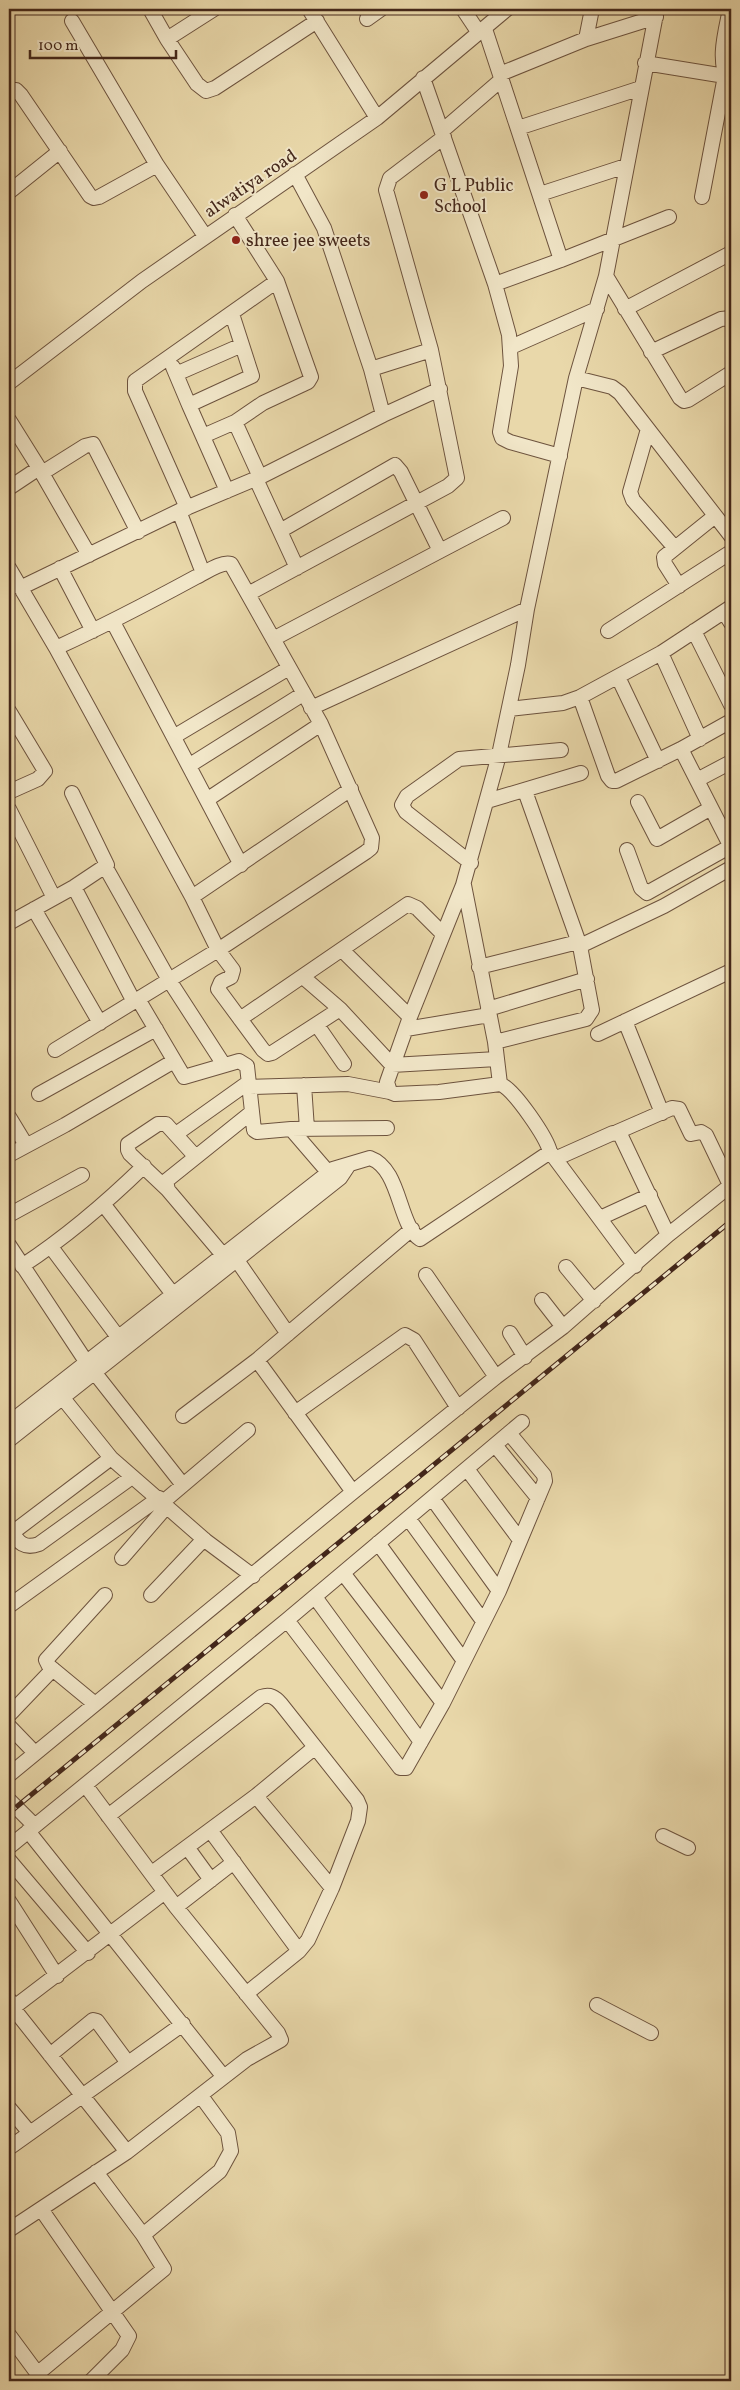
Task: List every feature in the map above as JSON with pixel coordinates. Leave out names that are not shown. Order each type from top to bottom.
[{"type":"street","points":[[150,9],[167,39],[197,84],[206,91],[215,88],[317,21]]},
{"type":"street","points":[[167,39],[214,9]]},
{"type":"street","points":[[309,9],[377,118]]},
{"type":"street","points":[[367,20],[382,9]]},
{"type":"street","points":[[463,9],[482,31],[500,77],[561,260]]},
{"type":"street","name":"alwatiya road","points":[[9,383],[142,281],[377,118],[507,9]]},
{"type":"street","points":[[586,39],[592,9]]},
{"type":"street","points":[[702,197],[728,82],[722,54],[730,9]]},
{"type":"street","points":[[248,594],[448,486],[457,478],[432,350],[386,190],[390,178],[443,134],[500,77],[586,39],[656,13]]},
{"type":"street","points":[[390,1092],[387,1082],[392,1065],[464,885],[499,755],[527,609],[576,378],[606,276],[656,13]]},
{"type":"street","points":[[72,21],[157,164],[205,236]]},
{"type":"street","points":[[645,63],[728,82]]},
{"type":"street","points":[[423,78],[495,284],[511,347],[511,366],[500,432],[502,438],[560,456]]},
{"type":"street","points":[[518,128],[641,88]]},
{"type":"street","points":[[9,91],[16,90],[21,95],[94,198],[157,164]]},
{"type":"street","points":[[9,192],[60,151]]},
{"type":"street","points":[[540,194],[626,166]]},
{"type":"street","points":[[295,174],[324,228],[371,369],[383,415]]},
{"type":"street","points":[[203,436],[235,422],[263,403],[308,382],[311,377],[277,281],[235,215]]},
{"type":"street","points":[[495,284],[669,217]]},
{"type":"street","points":[[625,309],[731,253]]},
{"type":"street","points":[[606,276],[651,352],[678,395],[684,401],[731,373]]},
{"type":"street","points":[[203,573],[183,510],[134,386],[139,378],[277,281]]},
{"type":"street","points":[[511,347],[597,309]]},
{"type":"street","points":[[189,404],[252,376],[232,314]]},
{"type":"street","points":[[651,352],[717,321],[731,318]]},
{"type":"street","points":[[176,374],[242,346]]},
{"type":"street","points":[[371,369],[432,350]]},
{"type":"street","points":[[169,357],[227,491]]},
{"type":"street","points":[[576,378],[616,390],[731,536]]},
{"type":"street","points":[[20,588],[183,510],[258,478],[383,415],[440,389]]},
{"type":"street","points":[[9,420],[41,470],[89,554]]},
{"type":"street","points":[[235,422],[297,568]]},
{"type":"street","points":[[648,429],[630,492],[631,496],[675,548]]},
{"type":"street","points":[[9,488],[85,446],[93,444],[138,532]]},
{"type":"street","points":[[280,531],[390,466],[398,468],[440,551]]},
{"type":"street","points":[[679,586],[663,560],[666,555],[715,516]]},
{"type":"street","points":[[273,639],[503,518]]},
{"type":"street","points":[[608,631],[731,552]]},
{"type":"street","points":[[55,1050],[218,950],[371,848],[372,838],[321,724],[248,594],[228,563],[203,573],[114,622],[56,648]]},
{"type":"street","points":[[9,568],[56,648],[192,897],[218,950],[233,972],[231,977],[221,982],[218,989],[262,1050],[268,1054],[340,1010]]},
{"type":"street","points":[[60,568],[93,632]]},
{"type":"street","points":[[311,708],[527,609]]},
{"type":"street","points":[[509,709],[563,703],[580,697],[661,653],[694,631],[729,614]]},
{"type":"street","points":[[114,622],[242,865]]},
{"type":"street","points":[[694,631],[731,705]]},
{"type":"street","points":[[661,653],[700,739]]},
{"type":"street","points":[[175,736],[289,668]]},
{"type":"street","points":[[618,677],[658,761]]},
{"type":"street","points":[[190,765],[303,694]]},
{"type":"street","points":[[580,697],[610,778],[616,781],[681,750],[731,721]]},
{"type":"street","points":[[9,711],[45,771],[38,779],[9,792]]},
{"type":"street","points":[[208,799],[321,724]]},
{"type":"street","points":[[470,863],[406,812],[403,808],[403,801],[458,759],[561,750]]},
{"type":"street","points":[[627,850],[641,888],[647,893],[731,847],[681,750]]},
{"type":"street","points":[[697,780],[731,762]]},
{"type":"street","points":[[487,802],[581,773]]},
{"type":"street","points":[[192,897],[242,865],[351,789]]},
{"type":"street","points":[[495,1042],[586,1019],[592,1010],[588,979],[579,944],[525,791]]},
{"type":"street","points":[[72,793],[107,862],[106,868],[169,980],[224,1065]]},
{"type":"street","points":[[638,802],[657,839],[711,808]]},
{"type":"street","points":[[9,809],[54,898]]},
{"type":"street","points":[[9,923],[106,868]]},
{"type":"street","points":[[480,967],[579,944],[664,906],[731,868]]},
{"type":"street","points":[[464,885],[495,1042],[500,1084],[518,1098],[554,1155],[635,1266]]},
{"type":"street","points":[[74,887],[136,1000],[156,1029],[182,1075],[187,1077],[239,1061],[245,1062],[248,1066],[252,1126],[257,1132],[291,1129],[387,1128]]},
{"type":"street","points":[[240,1019],[408,904],[417,908],[443,934]]},
{"type":"street","points":[[34,909],[100,1023]]},
{"type":"street","points":[[342,950],[408,1023]]},
{"type":"street","points":[[598,1034],[731,971]]},
{"type":"street","points":[[303,977],[340,1010],[392,1065],[497,1059]]},
{"type":"street","points":[[408,1023],[489,1012],[588,979]]},
{"type":"street","points":[[625,1022],[662,1113]]},
{"type":"street","points":[[317,1025],[344,1064]]},
{"type":"street","points":[[39,1094],[156,1029]]},
{"type":"street","points":[[9,1155],[174,1061]]},
{"type":"street","points":[[176,1134],[249,1084],[348,1084],[395,1094],[439,1092],[500,1084]]},
{"type":"street","points":[[304,1085],[307,1129]]},
{"type":"street","points":[[9,1440],[58,1393],[230,1255],[328,1172],[337,1167],[348,1166],[370,1158],[384,1165],[412,1229],[418,1238],[423,1238],[554,1155],[617,1132],[672,1108],[679,1108],[691,1134],[701,1132],[706,1135],[731,1185],[668,1235],[635,1266],[563,1327],[496,1377],[353,1492],[253,1576],[9,1774]]},
{"type":"street","points":[[168,1190],[166,1181],[252,1112]]},
{"type":"street","points":[[9,1117],[26,1146]]},
{"type":"street","points":[[195,1156],[170,1126],[163,1123],[128,1144],[128,1150],[230,1255],[288,1334]]},
{"type":"street","points":[[291,1129],[328,1172]]},
{"type":"street","points":[[617,1132],[623,1138],[668,1235]]},
{"type":"street","points":[[22,1266],[51,1247],[104,1205],[144,1166]]},
{"type":"street","points":[[90,1368],[118,1337],[172,1293],[340,1178],[348,1166]]},
{"type":"street","points":[[9,1215],[82,1175]]},
{"type":"street","points":[[600,1218],[650,1195]]},
{"type":"street","points":[[104,1205],[172,1293]]},
{"type":"street","points":[[183,1416],[257,1360],[412,1229]]},
{"type":"street","points":[[9,1245],[90,1368],[183,1485]]},
{"type":"street","points":[[51,1247],[118,1337]]},
{"type":"street","points":[[566,1267],[594,1301]]},
{"type":"street","points":[[426,1275],[496,1377]]},
{"type":"street","points":[[542,1300],[563,1327]]},
{"type":"street","points":[[510,1333],[525,1356]]},
{"type":"street","points":[[295,1413],[405,1335],[414,1340],[458,1408]]},
{"type":"street","points":[[257,1360],[353,1492]]},
{"type":"street","points":[[9,1423],[58,1393]]},
{"type":"street","points":[[58,1393],[111,1458],[204,1539],[253,1576]]},
{"type":"street","points":[[9,1847],[315,1597],[522,1422]]},
{"type":"street","points":[[9,1606],[163,1502],[248,1430]]},
{"type":"street","points":[[287,1620],[401,1769],[407,1766],[442,1703],[499,1591],[545,1481],[544,1476],[509,1433]]},
{"type":"street","points":[[495,1445],[538,1498]]},
{"type":"street","points":[[111,1458],[10,1531],[22,1546],[30,1547],[39,1544],[132,1477]]},
{"type":"street","points":[[466,1469],[520,1540]]},
{"type":"street","points":[[432,1498],[499,1591]]},
{"type":"street","points":[[122,1558],[163,1502]]},
{"type":"street","points":[[408,1518],[484,1620]]},
{"type":"street","points":[[152,1595],[204,1539]]},
{"type":"street","points":[[378,1543],[464,1661]]},
{"type":"street","points":[[343,1573],[442,1703]]},
{"type":"street","points":[[95,1704],[46,1663],[49,1656],[105,1595]]},
{"type":"street","points":[[315,1597],[421,1742]]},
{"type":"street","points":[[9,1715],[53,1669]]},
{"type":"street","points":[[108,1816],[261,1697],[268,1695],[275,1697],[357,1800],[360,1807],[358,1821],[332,1888],[308,1940],[299,1951],[246,1994]]},
{"type":"street","points":[[9,1726],[35,1752]]},
{"type":"street","points":[[152,1874],[256,1796],[314,1748]]},
{"type":"street","points":[[9,2230],[127,2152],[201,2096],[247,2058],[282,2040],[278,2032],[176,1907],[86,1786]]},
{"type":"street","points":[[256,1796],[332,1888]]},
{"type":"street","points":[[9,1800],[111,1935],[223,2076]]},
{"type":"street","points":[[210,1830],[299,1951]]},
{"type":"street","points":[[663,1836],[688,1848]]},
{"type":"street","points":[[187,1847],[211,1880]]},
{"type":"street","points":[[9,1860],[88,1953]]},
{"type":"street","points":[[176,1907],[234,1862]]},
{"type":"street","points":[[127,2152],[10,2006],[57,1976],[166,1892]]},
{"type":"street","points":[[9,1901],[57,1976]]},
{"type":"street","points":[[597,2005],[651,2033]]},
{"type":"street","points":[[50,2055],[93,2020],[97,2021],[128,2063]]},
{"type":"street","points":[[9,2148],[183,2024]]},
{"type":"street","points":[[143,2235],[220,2171],[231,2151],[228,2133],[201,2096]]},
{"type":"street","points":[[9,2108],[30,2133]]},
{"type":"street","points":[[9,2335],[40,2377],[164,2269],[143,2235],[96,2172]]},
{"type":"street","points":[[41,2208],[129,2336],[122,2350],[91,2381]]},
{"type":"railway","points":[[9,1813],[731,1221]]},
{"type":"place","name":"G L Public School","points":[[424,195]]},
{"type":"place","name":"shree jee sweets","points":[[236,240]]}]
